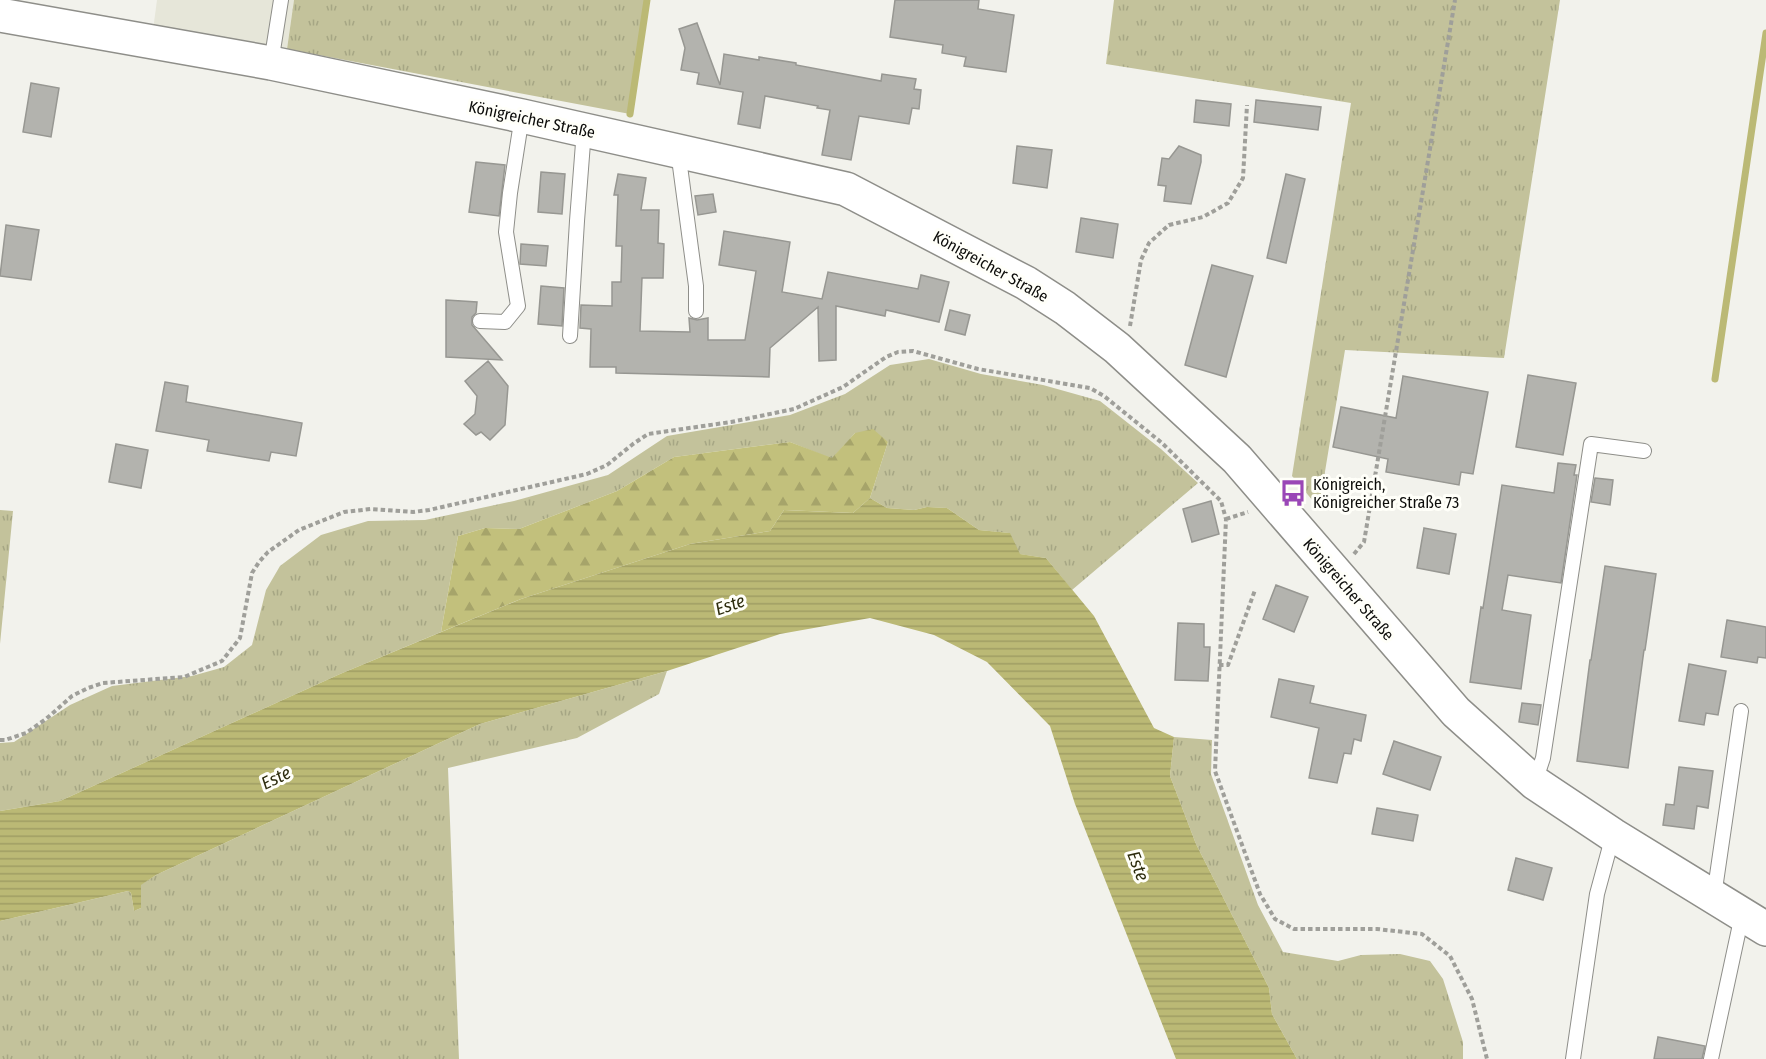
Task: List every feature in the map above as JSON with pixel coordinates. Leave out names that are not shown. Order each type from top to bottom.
[{"type":"street","name":"Königreicher Straße","points":[[0,15],[271,63],[522,116],[846,189],[1026,283],[1065,308],[1117,348],[1237,459],[1456,712],[1535,783],[1613,835],[1754,922]]},
{"type":"lane","points":[[271,63],[281,0]]},
{"type":"lane","points":[[480,321],[505,322],[518,306],[506,232],[522,116]]},
{"type":"lane","points":[[570,336],[584,130]]},
{"type":"lane","points":[[678,151],[696,286],[696,311]]},
{"type":"lane","points":[[1535,783],[1544,758],[1591,444],[1644,451]]},
{"type":"lane","points":[[1714,898],[1741,711]]},
{"type":"lane","points":[[1573,1059],[1597,894],[1613,835]]},
{"type":"lane","points":[[1711,1059],[1754,922]]},
{"type":"path","points":[[1337,575],[1364,542],[1455,0]]},
{"type":"path","points":[[1117,348],[1131,325],[1141,260],[1149,243],[1169,225],[1203,217],[1228,203],[1243,178],[1246,105]]},
{"type":"path","points":[[0,740],[26,733],[72,696],[103,683],[184,677],[222,661],[240,638],[252,573],[259,562],[268,552],[299,531],[344,512],[429,510],[587,474],[607,465],[648,434],[731,422],[794,409],[843,387],[886,357],[898,352],[913,351],[978,369],[1090,388],[1104,396],[1162,443],[1221,501],[1226,519],[1215,771],[1260,894],[1275,919],[1294,929],[1377,929],[1422,934],[1450,956],[1472,999],[1487,1059]]},
{"type":"path","points":[[1219,666],[1228,665],[1255,590]]},
{"type":"shaded area","points":[[157,0],[294,0],[287,49],[153,30]]},
{"type":"green space","points":[[294,0],[649,0],[630,114],[287,49]]},
{"type":"green space","points":[[1114,0],[1560,0],[1504,358],[1345,350],[1319,508],[1292,476],[1351,103],[1106,64]]},
{"type":"green space","points":[[929,359],[981,374],[1043,385],[1100,401],[1161,449],[1198,483],[1072,590],[1046,558],[1019,554],[1009,533],[979,530],[947,508],[927,507],[914,510],[887,508],[870,498],[888,442],[855,433],[832,459],[790,442],[674,457],[617,491],[519,529],[485,528],[458,536],[441,632],[340,674],[60,801],[0,811],[0,743],[14,742],[70,705],[112,686],[192,676],[224,667],[252,645],[266,590],[280,566],[321,535],[368,521],[425,520],[514,501],[608,475],[667,436],[790,415],[845,394],[890,365]]},
{"type":"green space","points":[[873,429],[888,442],[870,498],[853,513],[784,510],[770,531],[690,544],[521,599],[441,632],[458,536],[485,528],[519,529],[617,491],[674,457],[790,442],[832,458],[855,433]]},
{"type":"green space","points":[[0,510],[13,511],[0,644]]},
{"type":"green space","points":[[667,671],[659,694],[577,738],[448,768],[459,1059],[0,1059],[0,921],[128,891],[131,893],[134,911],[141,908],[140,885],[156,875],[480,724]]},
{"type":"green space","points":[[1174,737],[1212,740],[1211,774],[1258,905],[1283,952],[1338,961],[1361,955],[1400,954],[1430,961],[1443,979],[1463,1042],[1463,1059],[1297,1059],[1272,1014],[1269,988],[1196,844],[1170,776]]},
{"type":"water","name":"Este","points":[[870,498],[887,508],[914,510],[927,507],[947,508],[979,530],[1010,533],[1020,554],[1046,558],[1094,616],[1154,728],[1174,737],[1170,776],[1196,844],[1269,988],[1272,1014],[1297,1059],[1176,1059],[1075,804],[1050,726],[987,662],[934,635],[870,618],[780,634],[667,671],[480,724],[156,875],[141,885],[141,908],[134,911],[131,893],[128,891],[0,921],[0,811],[60,801],[340,674],[521,599],[690,544],[770,531],[784,510],[853,513]]},
{"type":"building","points":[[895,0],[979,0],[978,9],[1014,15],[1006,72],[964,66],[966,57],[942,53],[943,45],[890,37]]},
{"type":"building","points":[[697,23],[720,85],[724,54],[759,60],[759,57],[881,81],[882,74],[916,79],[914,89],[921,90],[919,109],[912,108],[909,124],[859,116],[851,160],[822,155],[830,110],[817,108],[818,106],[765,96],[760,128],[738,124],[743,92],[697,84],[699,73],[681,70],[685,48],[679,29]]},
{"type":"building","points":[[31,83],[59,88],[51,137],[23,132]]},
{"type":"building","points":[[1196,100],[1231,104],[1229,126],[1194,122]]},
{"type":"building","points":[[1256,100],[1321,107],[1318,130],[1254,122]]},
{"type":"building","points":[[1017,146],[1052,150],[1047,188],[1013,183]]},
{"type":"building","points":[[1179,146],[1201,155],[1191,204],[1164,201],[1166,186],[1158,185],[1162,158],[1169,159]]},
{"type":"building","points":[[476,162],[505,165],[499,216],[469,212]]},
{"type":"building","points":[[541,172],[565,174],[562,214],[538,212]]},
{"type":"building","points":[[618,174],[646,178],[641,210],[659,210],[658,243],[664,244],[663,278],[642,278],[640,331],[690,332],[689,318],[697,320],[708,318],[708,340],[745,340],[756,271],[719,265],[724,231],[790,242],[782,292],[822,299],[828,272],[918,289],[921,275],[949,282],[939,322],[886,310],[885,316],[836,306],[836,360],[819,361],[818,307],[770,348],[769,377],[616,373],[616,367],[590,367],[591,329],[580,328],[581,305],[612,306],[612,282],[621,282],[622,246],[616,246],[618,195],[614,195]]},
{"type":"building","points":[[1286,174],[1305,179],[1286,263],[1267,258]]},
{"type":"building","points":[[713,194],[716,212],[698,215],[695,196]]},
{"type":"building","points":[[1081,218],[1118,224],[1113,258],[1076,252]]},
{"type":"building","points":[[6,225],[39,230],[31,280],[0,276]]},
{"type":"building","points":[[521,244],[548,246],[546,266],[520,264]]},
{"type":"building","points":[[1212,265],[1253,276],[1226,377],[1185,365]]},
{"type":"building","points":[[541,286],[564,288],[562,326],[538,324]]},
{"type":"building","points":[[446,300],[477,302],[472,325],[502,360],[446,357]]},
{"type":"building","points":[[950,310],[970,315],[965,335],[945,330]]},
{"type":"building","points":[[488,361],[508,386],[505,425],[490,440],[481,432],[476,435],[464,424],[475,414],[477,396],[465,381]]},
{"type":"building","points":[[1528,375],[1576,383],[1563,455],[1516,447]]},
{"type":"building","points":[[1403,376],[1488,392],[1473,474],[1461,472],[1459,485],[1386,472],[1388,459],[1333,447],[1341,407],[1396,418]]},
{"type":"building","points":[[165,382],[188,386],[186,402],[302,423],[296,456],[271,452],[269,461],[207,451],[209,440],[156,431]]},
{"type":"building","points":[[116,444],[148,450],[141,488],[109,482]]},
{"type":"building","points":[[1558,463],[1576,465],[1574,475],[1577,475],[1561,583],[1508,575],[1502,610],[1531,615],[1521,689],[1470,682],[1502,485],[1554,493]]},
{"type":"building","points":[[1595,478],[1613,480],[1610,505],[1591,502]]},
{"type":"building","points":[[1211,501],[1219,534],[1192,542],[1183,509]]},
{"type":"building","points":[[1424,528],[1456,534],[1449,574],[1417,568]]},
{"type":"building","points":[[1605,566],[1656,574],[1628,768],[1577,761]]},
{"type":"building","points":[[1276,585],[1308,597],[1294,632],[1263,619]]},
{"type":"building","points":[[1727,620],[1766,627],[1766,658],[1758,657],[1757,663],[1721,657]]},
{"type":"building","points":[[1178,623],[1204,624],[1204,647],[1210,647],[1208,681],[1175,680]]},
{"type":"building","points":[[1689,664],[1726,671],[1718,715],[1706,713],[1704,725],[1679,721]]},
{"type":"building","points":[[1279,679],[1314,686],[1310,703],[1366,715],[1361,741],[1354,739],[1351,754],[1344,753],[1337,783],[1309,778],[1319,728],[1271,717]]},
{"type":"building","points":[[1522,703],[1541,705],[1538,725],[1519,722]]},
{"type":"building","points":[[1394,741],[1441,757],[1430,790],[1383,774]]},
{"type":"building","points":[[1679,767],[1713,771],[1708,808],[1697,806],[1694,829],[1663,825],[1666,804],[1674,805]]},
{"type":"building","points":[[1377,808],[1418,815],[1413,841],[1372,834]]},
{"type":"building","points":[[1516,858],[1552,868],[1543,900],[1508,890]]},
{"type":"building","points":[[1658,1037],[1705,1046],[1702,1059],[1654,1059]]},
{"type":"waterway","points":[[630,114],[647,0]]},
{"type":"waterway","points":[[1715,379],[1766,33]]},
{"type":"place","name":"Königreich, Königreicher Straße 73","points":[[1293,493]]}]
